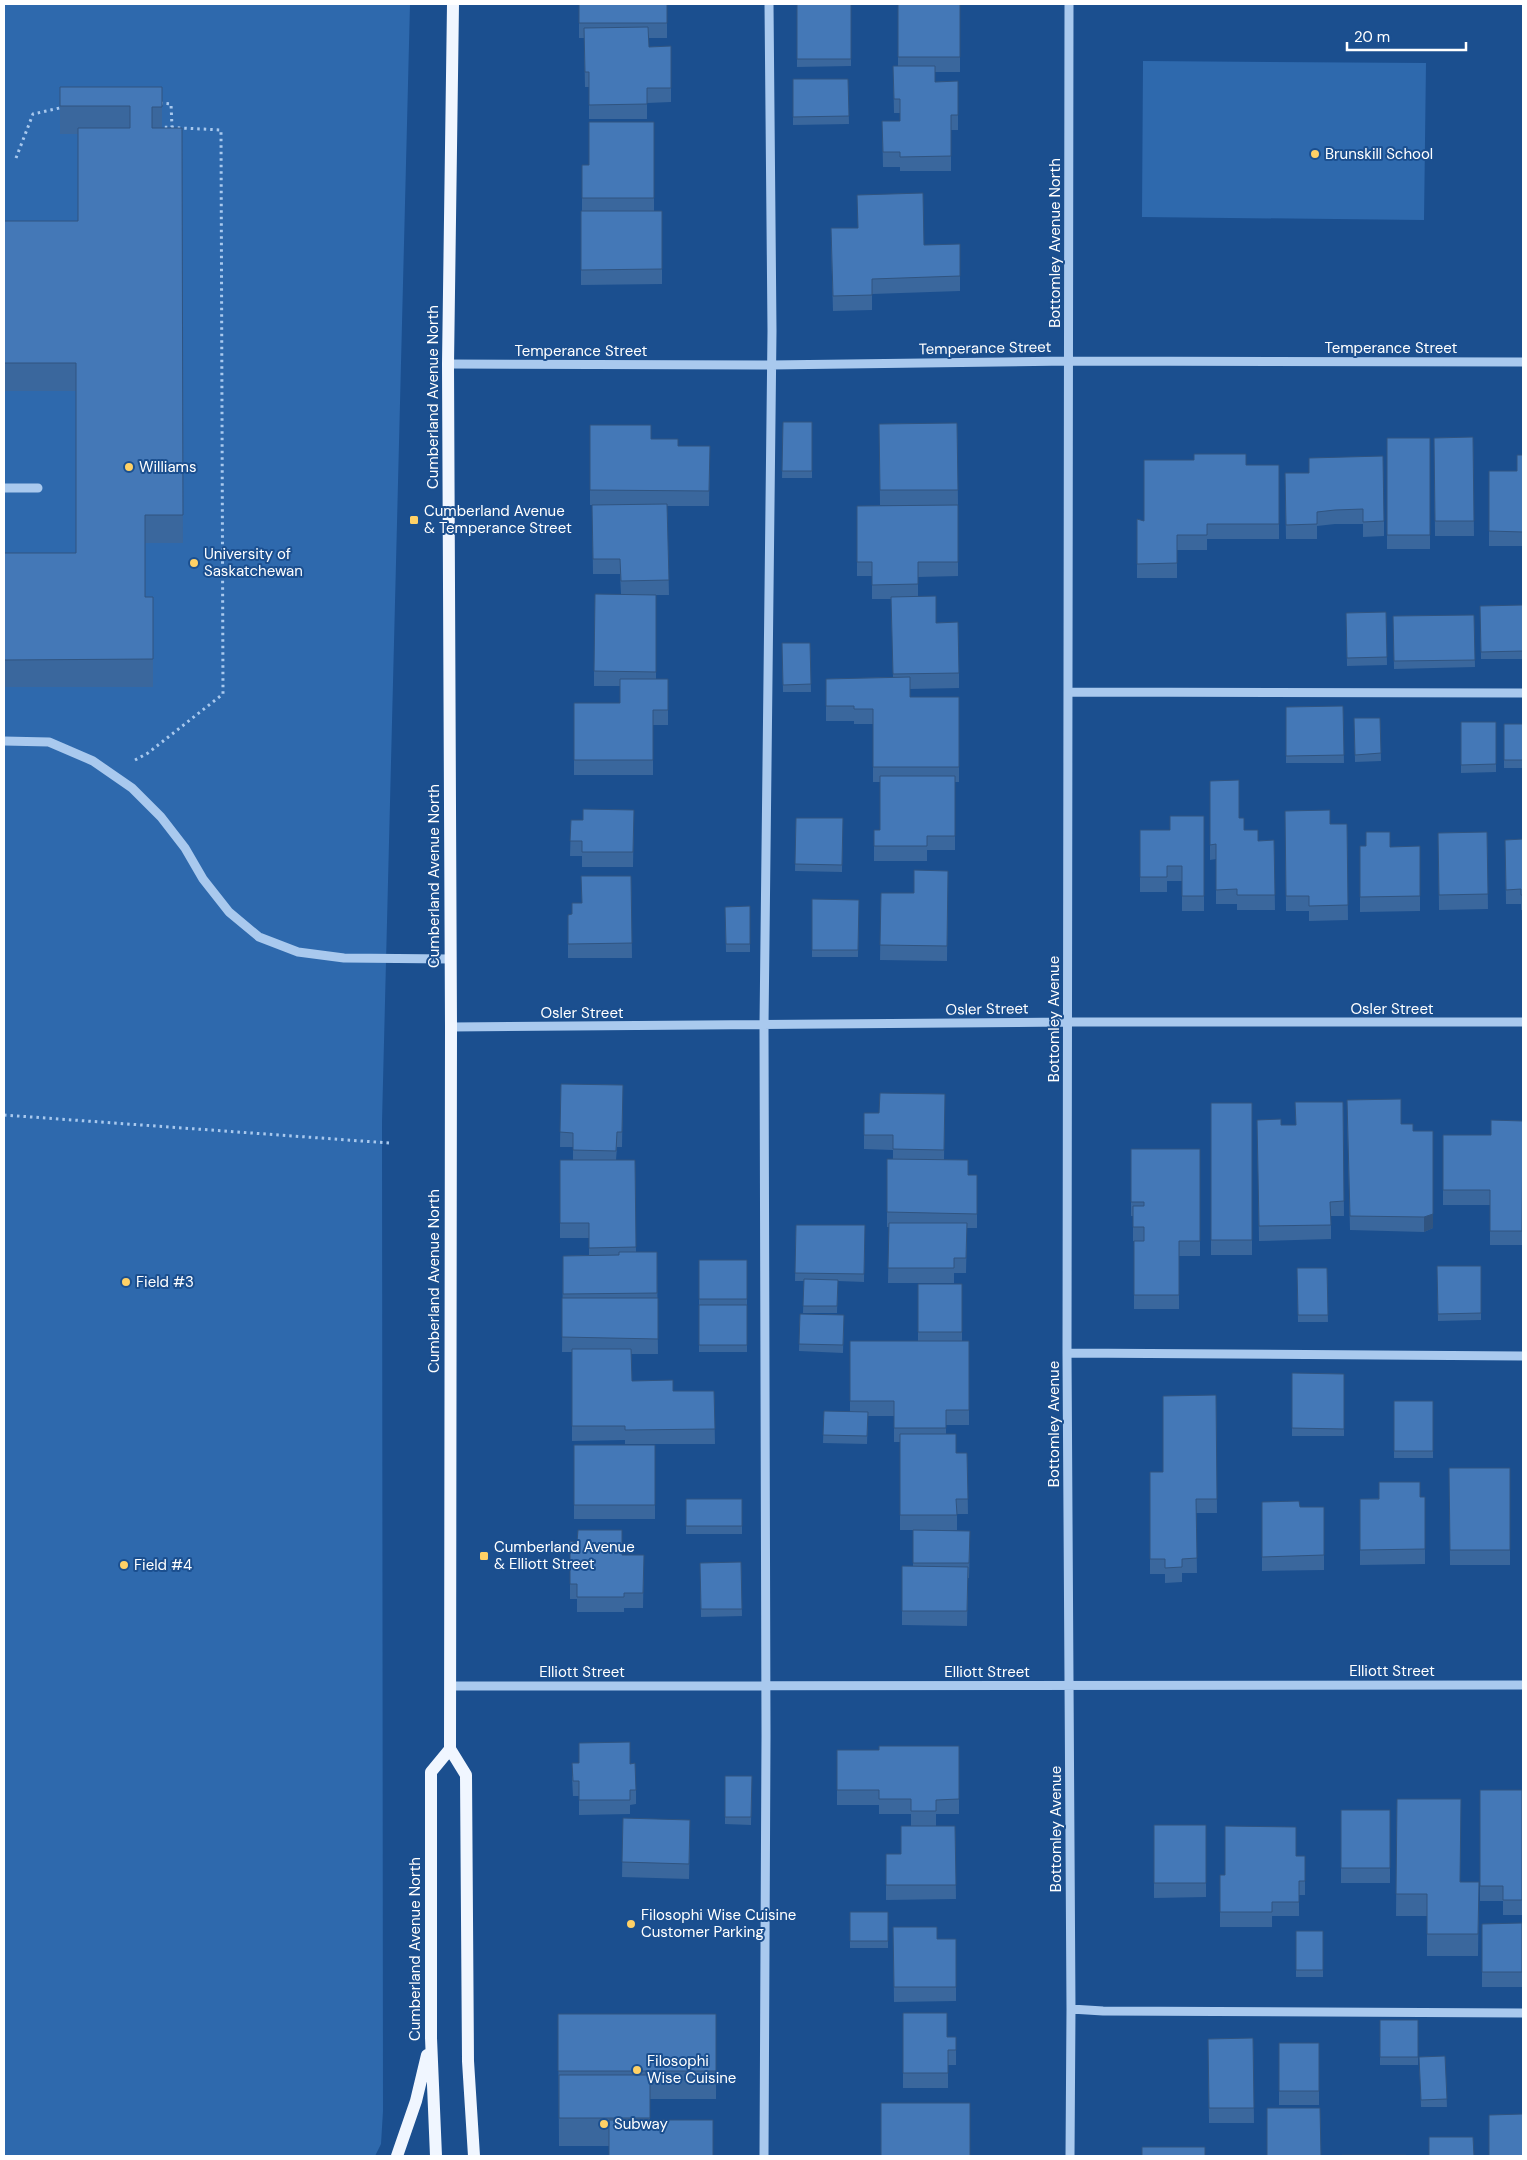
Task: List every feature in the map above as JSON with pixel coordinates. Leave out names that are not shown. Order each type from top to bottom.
[{"type":"main road","name":"Cumberland Avenue North","points":[[436,2156],[431,2038],[431,1772],[450,1749],[451,1686],[450,514],[448,364],[453,4]]},
{"type":"main road","points":[[450,1749],[466,1776],[468,2061],[474,2156]]},
{"type":"main road","points":[[397,2156],[416,2101],[431,2038]]},
{"type":"street","points":[[764,2156],[766,1686],[764,1026],[771,365],[770,4]]},
{"type":"street","name":"Bottomley Avenue North","points":[[1068,4],[1068,692]]},
{"type":"street","name":"Temperance Street","points":[[448,364],[771,365],[1069,361],[1523,362]]},
{"type":"street","points":[[4,488],[38,488]]},
{"type":"street","points":[[1068,692],[1523,693]]},
{"type":"street","name":"Bottomley Avenue","points":[[1068,692],[1067,1353],[1070,1685],[1070,2156]]},
{"type":"street","points":[[4,741],[49,742],[94,761],[132,788],[161,817],[186,848],[203,879],[229,912],[259,937],[298,952],[344,958],[450,959]]},
{"type":"street","name":"Osler Street","points":[[451,1028],[1068,1022],[1523,1022]]},
{"type":"street","points":[[1067,1353],[1523,1356]]},
{"type":"street","name":"Elliott Street","points":[[451,1686],[1523,1685]]},
{"type":"street","points":[[1071,2009],[1103,2011],[1523,2013]]},
{"type":"path","points":[[152,103],[171,104],[172,127]]},
{"type":"path","points":[[16,158],[33,114],[66,106]]},
{"type":"path","points":[[94,761],[127,764],[148,753],[223,694],[221,130],[162,127]]},
{"type":"path","points":[[4,1115],[389,1143]]},
{"type":"shaded area","name":"University of Saskatchewan","points":[[4,4],[410,4],[382,1122],[383,2111],[381,2144],[375,2156],[4,2156]]},
{"type":"shaded area","points":[[1143,61],[1426,63],[1424,220],[1142,217]]},
{"type":"building","points":[[579,4],[667,4],[667,23],[579,23]]},
{"type":"building","points":[[797,4],[851,4],[851,59],[797,59]]},
{"type":"building","points":[[898,4],[960,4],[960,57],[898,57]]},
{"type":"building","points":[[648,27],[649,47],[671,46],[671,88],[647,88],[647,104],[589,105],[589,72],[585,72],[584,28]]},
{"type":"building","points":[[893,66],[935,66],[935,82],[958,81],[958,115],[951,115],[951,156],[900,157],[900,152],[883,152],[882,121],[900,121],[900,99],[894,99]]},
{"type":"building","points":[[793,79],[848,79],[849,116],[793,117]]},
{"type":"building","name":"Williams","points":[[60,87],[162,87],[162,107],[152,107],[152,128],[182,128],[183,515],[145,515],[145,597],[153,597],[153,659],[4,660],[4,553],[76,553],[76,363],[4,363],[4,221],[78,221],[78,128],[130,128],[130,106],[60,106]]},
{"type":"building","points":[[589,122],[654,122],[654,198],[582,198],[582,165],[589,165]]},
{"type":"building","points":[[923,193],[924,245],[960,244],[960,276],[872,279],[872,295],[833,296],[831,228],[858,228],[857,195]]},
{"type":"building","points":[[581,211],[662,211],[662,269],[581,270]]},
{"type":"building","points":[[783,422],[812,422],[812,471],[782,471]]},
{"type":"building","points":[[957,423],[958,490],[880,490],[879,424]]},
{"type":"building","points":[[590,425],[651,425],[651,439],[678,439],[678,446],[710,446],[709,491],[590,490]]},
{"type":"building","points":[[1473,437],[1474,521],[1435,521],[1434,438]]},
{"type":"building","points":[[1387,438],[1430,438],[1430,535],[1387,535]]},
{"type":"building","points":[[1194,454],[1246,454],[1246,465],[1279,465],[1279,524],[1207,524],[1207,535],[1177,535],[1177,563],[1137,564],[1137,519],[1144,521],[1144,460],[1194,460]]},
{"type":"building","points":[[1517,455],[1523,455],[1523,532],[1489,531],[1489,471],[1517,471]]},
{"type":"building","points":[[1383,456],[1384,521],[1363,522],[1363,509],[1335,510],[1317,512],[1317,524],[1286,525],[1285,473],[1309,473],[1309,458]]},
{"type":"building","points":[[667,504],[669,580],[621,581],[620,559],[593,559],[592,505]]},
{"type":"building","points":[[958,505],[958,562],[918,562],[918,584],[872,585],[872,562],[857,562],[857,506]]},
{"type":"building","points":[[595,594],[656,595],[656,672],[594,671]]},
{"type":"building","points":[[936,596],[936,623],[958,622],[959,673],[893,674],[891,597]]},
{"type":"building","points":[[1523,605],[1523,651],[1481,652],[1480,606]]},
{"type":"building","points":[[1386,612],[1387,657],[1347,658],[1346,613]]},
{"type":"building","points":[[1474,615],[1475,660],[1394,661],[1393,616]]},
{"type":"building","points":[[782,643],[810,643],[811,684],[783,685]]},
{"type":"building","points":[[910,677],[910,697],[959,697],[959,767],[873,767],[873,709],[854,709],[854,706],[826,706],[826,679]]},
{"type":"building","points":[[620,679],[668,679],[668,710],[653,710],[653,760],[574,760],[574,703],[620,703]]},
{"type":"building","points":[[1343,706],[1344,755],[1286,756],[1286,707]]},
{"type":"building","points":[[1354,718],[1380,718],[1381,753],[1355,755]]},
{"type":"building","points":[[1461,722],[1496,722],[1496,764],[1461,765]]},
{"type":"building","points":[[1504,724],[1523,724],[1523,760],[1504,760]]},
{"type":"building","points":[[880,776],[955,776],[955,836],[927,836],[927,846],[874,846],[874,830],[880,830]]},
{"type":"building","points":[[1239,780],[1239,818],[1244,818],[1244,830],[1258,830],[1258,841],[1274,840],[1275,895],[1237,895],[1237,889],[1216,890],[1216,844],[1210,845],[1210,781]]},
{"type":"building","points":[[583,809],[634,810],[633,852],[582,852],[582,841],[570,841],[571,820],[583,820]]},
{"type":"building","points":[[1330,810],[1330,824],[1347,824],[1348,905],[1309,906],[1309,896],[1286,896],[1285,811]]},
{"type":"building","points":[[1170,816],[1204,816],[1204,896],[1182,896],[1182,866],[1167,866],[1167,877],[1140,877],[1140,830],[1170,830]]},
{"type":"building","points":[[796,818],[843,818],[842,865],[795,864]]},
{"type":"building","points":[[1366,832],[1390,832],[1390,847],[1420,846],[1420,896],[1360,897],[1360,846],[1366,846]]},
{"type":"building","points":[[1487,832],[1488,894],[1439,895],[1438,833]]},
{"type":"building","points":[[1523,839],[1523,895],[1521,895],[1521,889],[1506,890],[1505,840]]},
{"type":"building","points":[[914,870],[948,871],[947,946],[880,945],[881,893],[914,893]]},
{"type":"building","points":[[581,876],[631,876],[632,943],[568,944],[568,915],[572,914],[572,903],[582,903]]},
{"type":"building","points":[[812,899],[859,900],[858,950],[812,950]]},
{"type":"building","points":[[750,906],[750,944],[726,944],[725,907]]},
{"type":"building","points":[[561,1084],[623,1085],[622,1132],[617,1132],[616,1151],[573,1150],[573,1133],[560,1132]]},
{"type":"building","points":[[880,1093],[945,1094],[944,1150],[893,1149],[893,1135],[864,1135],[864,1113],[879,1113]]},
{"type":"building","points":[[1401,1099],[1401,1124],[1413,1124],[1413,1131],[1433,1131],[1433,1214],[1424,1217],[1350,1216],[1347,1100]]},
{"type":"building","points":[[1295,1102],[1343,1102],[1344,1201],[1330,1202],[1331,1225],[1259,1226],[1257,1120],[1281,1119],[1281,1125],[1296,1125]]},
{"type":"building","points":[[1211,1103],[1252,1103],[1252,1240],[1211,1240]]},
{"type":"building","points":[[1491,1120],[1523,1121],[1522,1231],[1490,1231],[1490,1190],[1443,1190],[1443,1135],[1491,1135]]},
{"type":"building","points":[[1131,1149],[1200,1149],[1200,1241],[1179,1241],[1179,1295],[1134,1295],[1134,1241],[1144,1241],[1144,1227],[1133,1227],[1133,1206],[1144,1206],[1144,1202],[1131,1202]]},
{"type":"building","points":[[887,1159],[968,1160],[968,1175],[977,1175],[977,1214],[887,1212]]},
{"type":"building","points":[[560,1160],[635,1160],[636,1247],[589,1248],[589,1223],[560,1223]]},
{"type":"building","points":[[889,1223],[967,1223],[966,1258],[954,1258],[954,1268],[888,1268]]},
{"type":"building","points":[[796,1225],[865,1225],[864,1274],[795,1273]]},
{"type":"building","points":[[619,1252],[657,1252],[657,1293],[563,1294],[563,1256],[619,1255]]},
{"type":"building","points":[[699,1260],[747,1260],[747,1299],[699,1299]]},
{"type":"building","points":[[1437,1266],[1481,1266],[1481,1313],[1438,1314]]},
{"type":"building","points":[[1297,1268],[1327,1268],[1328,1315],[1298,1315]]},
{"type":"building","points":[[804,1279],[838,1280],[837,1306],[803,1306]]},
{"type":"building","points":[[918,1284],[962,1284],[962,1332],[918,1332]]},
{"type":"building","points":[[562,1298],[658,1298],[658,1339],[562,1337]]},
{"type":"building","points":[[699,1305],[747,1305],[747,1345],[699,1345]]},
{"type":"building","points":[[800,1314],[844,1315],[843,1345],[799,1344]]},
{"type":"building","points":[[850,1341],[969,1341],[969,1410],[946,1410],[946,1428],[894,1428],[894,1401],[850,1401]]},
{"type":"building","points":[[572,1349],[631,1349],[632,1381],[673,1380],[673,1391],[714,1391],[715,1429],[625,1430],[625,1426],[572,1426]]},
{"type":"building","points":[[1292,1373],[1344,1374],[1344,1429],[1292,1428]]},
{"type":"building","points":[[1216,1395],[1217,1499],[1196,1499],[1197,1558],[1182,1559],[1182,1567],[1165,1568],[1165,1559],[1150,1559],[1150,1472],[1163,1472],[1163,1396]]},
{"type":"building","points":[[1394,1401],[1433,1401],[1433,1451],[1394,1451]]},
{"type":"building","points":[[824,1411],[868,1412],[867,1436],[823,1435]]},
{"type":"building","points":[[900,1434],[956,1434],[956,1453],[967,1453],[968,1499],[956,1499],[957,1515],[900,1515]]},
{"type":"building","points":[[574,1445],[655,1445],[655,1505],[574,1505]]},
{"type":"building","points":[[1449,1468],[1510,1468],[1510,1550],[1450,1550]]},
{"type":"building","points":[[1379,1482],[1420,1482],[1420,1497],[1425,1497],[1425,1549],[1360,1550],[1360,1499],[1379,1499]]},
{"type":"building","points":[[686,1499],[742,1499],[742,1526],[686,1526]]},
{"type":"building","points":[[1299,1501],[1300,1507],[1324,1507],[1324,1555],[1262,1557],[1262,1502]]},
{"type":"building","points":[[578,1530],[622,1530],[622,1555],[644,1555],[643,1593],[624,1593],[624,1597],[577,1597],[577,1584],[570,1584],[570,1541],[577,1542]]},
{"type":"building","points":[[913,1530],[970,1531],[969,1563],[913,1563]]},
{"type":"building","points":[[741,1562],[742,1609],[701,1609],[700,1563]]},
{"type":"building","points":[[902,1566],[968,1567],[967,1611],[902,1611]]},
{"type":"building","points":[[630,1742],[630,1764],[635,1763],[636,1790],[630,1790],[630,1800],[579,1800],[579,1781],[573,1781],[572,1763],[579,1763],[579,1743]]},
{"type":"building","points":[[879,1746],[959,1746],[959,1799],[936,1800],[936,1811],[911,1811],[911,1799],[879,1799],[879,1790],[837,1790],[837,1750],[879,1750]]},
{"type":"building","points":[[725,1776],[752,1776],[751,1817],[725,1817]]},
{"type":"building","points":[[1480,1790],[1522,1790],[1522,1900],[1503,1900],[1503,1886],[1480,1886]]},
{"type":"building","points":[[1397,1799],[1461,1799],[1460,1882],[1479,1882],[1478,1934],[1427,1934],[1427,1894],[1396,1894]]},
{"type":"building","points":[[1341,1810],[1390,1810],[1390,1868],[1341,1868]]},
{"type":"building","points":[[623,1818],[690,1820],[689,1864],[622,1862]]},
{"type":"building","points":[[1154,1825],[1206,1825],[1206,1883],[1154,1883]]},
{"type":"building","points":[[901,1826],[955,1826],[956,1885],[886,1885],[886,1854],[901,1854]]},
{"type":"building","points":[[1225,1826],[1296,1827],[1296,1856],[1305,1856],[1305,1881],[1299,1881],[1299,1902],[1272,1902],[1272,1912],[1220,1912],[1220,1875],[1225,1875]]},
{"type":"building","points":[[850,1912],[888,1912],[888,1941],[850,1941]]},
{"type":"building","points":[[1522,1923],[1522,1972],[1482,1972],[1482,1924]]},
{"type":"building","points":[[893,1927],[937,1927],[937,1939],[956,1939],[956,1987],[894,1987]]},
{"type":"building","points":[[1296,1931],[1323,1931],[1323,1970],[1296,1970]]},
{"type":"building","points":[[903,2013],[947,2013],[947,2037],[956,2037],[956,2050],[948,2050],[948,2073],[903,2073]]},
{"type":"building","points":[[558,2014],[716,2014],[716,2071],[558,2071]]},
{"type":"building","points":[[1380,2020],[1418,2020],[1418,2057],[1380,2057]]},
{"type":"building","points":[[1253,2038],[1254,2108],[1209,2108],[1208,2039]]},
{"type":"building","points":[[1279,2043],[1319,2043],[1319,2091],[1279,2091]]},
{"type":"building","points":[[1445,2056],[1447,2099],[1421,2100],[1419,2057]]},
{"type":"building","points":[[559,2075],[650,2075],[650,2118],[559,2118]]},
{"type":"building","points":[[881,2103],[970,2103],[970,2156],[881,2156]]},
{"type":"building","points":[[1267,2108],[1320,2108],[1321,2156],[1267,2156]]},
{"type":"building","points":[[1523,2114],[1523,2156],[1489,2156],[1489,2115]]},
{"type":"building","points":[[609,2120],[713,2120],[713,2156],[609,2156]]},
{"type":"building","points":[[1429,2137],[1473,2137],[1474,2156],[1429,2156]]},
{"type":"building","points":[[1142,2147],[1205,2147],[1205,2156],[1142,2156]]},
{"type":"building","points":[[1406,2155],[1406,2156],[1342,2156]]},
{"type":"place","name":"Brunskill School","points":[[1315,154]]},
{"type":"place","name":"Williams","points":[[129,467]]},
{"type":"place","name":"Cumberland Avenue & Temperance Street","points":[[414,520]]},
{"type":"place","name":"University of Saskatchewan","points":[[194,563]]},
{"type":"place","name":"Field #3","points":[[126,1282]]},
{"type":"place","name":"Cumberland Avenue & Elliott Street","points":[[484,1556]]},
{"type":"place","name":"Field #4","points":[[124,1565]]},
{"type":"place","name":"Filosophi Wise Cuisine Customer Parking","points":[[631,1924]]},
{"type":"place","name":"Filosophi Wise Cuisine","points":[[637,2070]]},
{"type":"place","name":"Subway","points":[[604,2124]]}]
